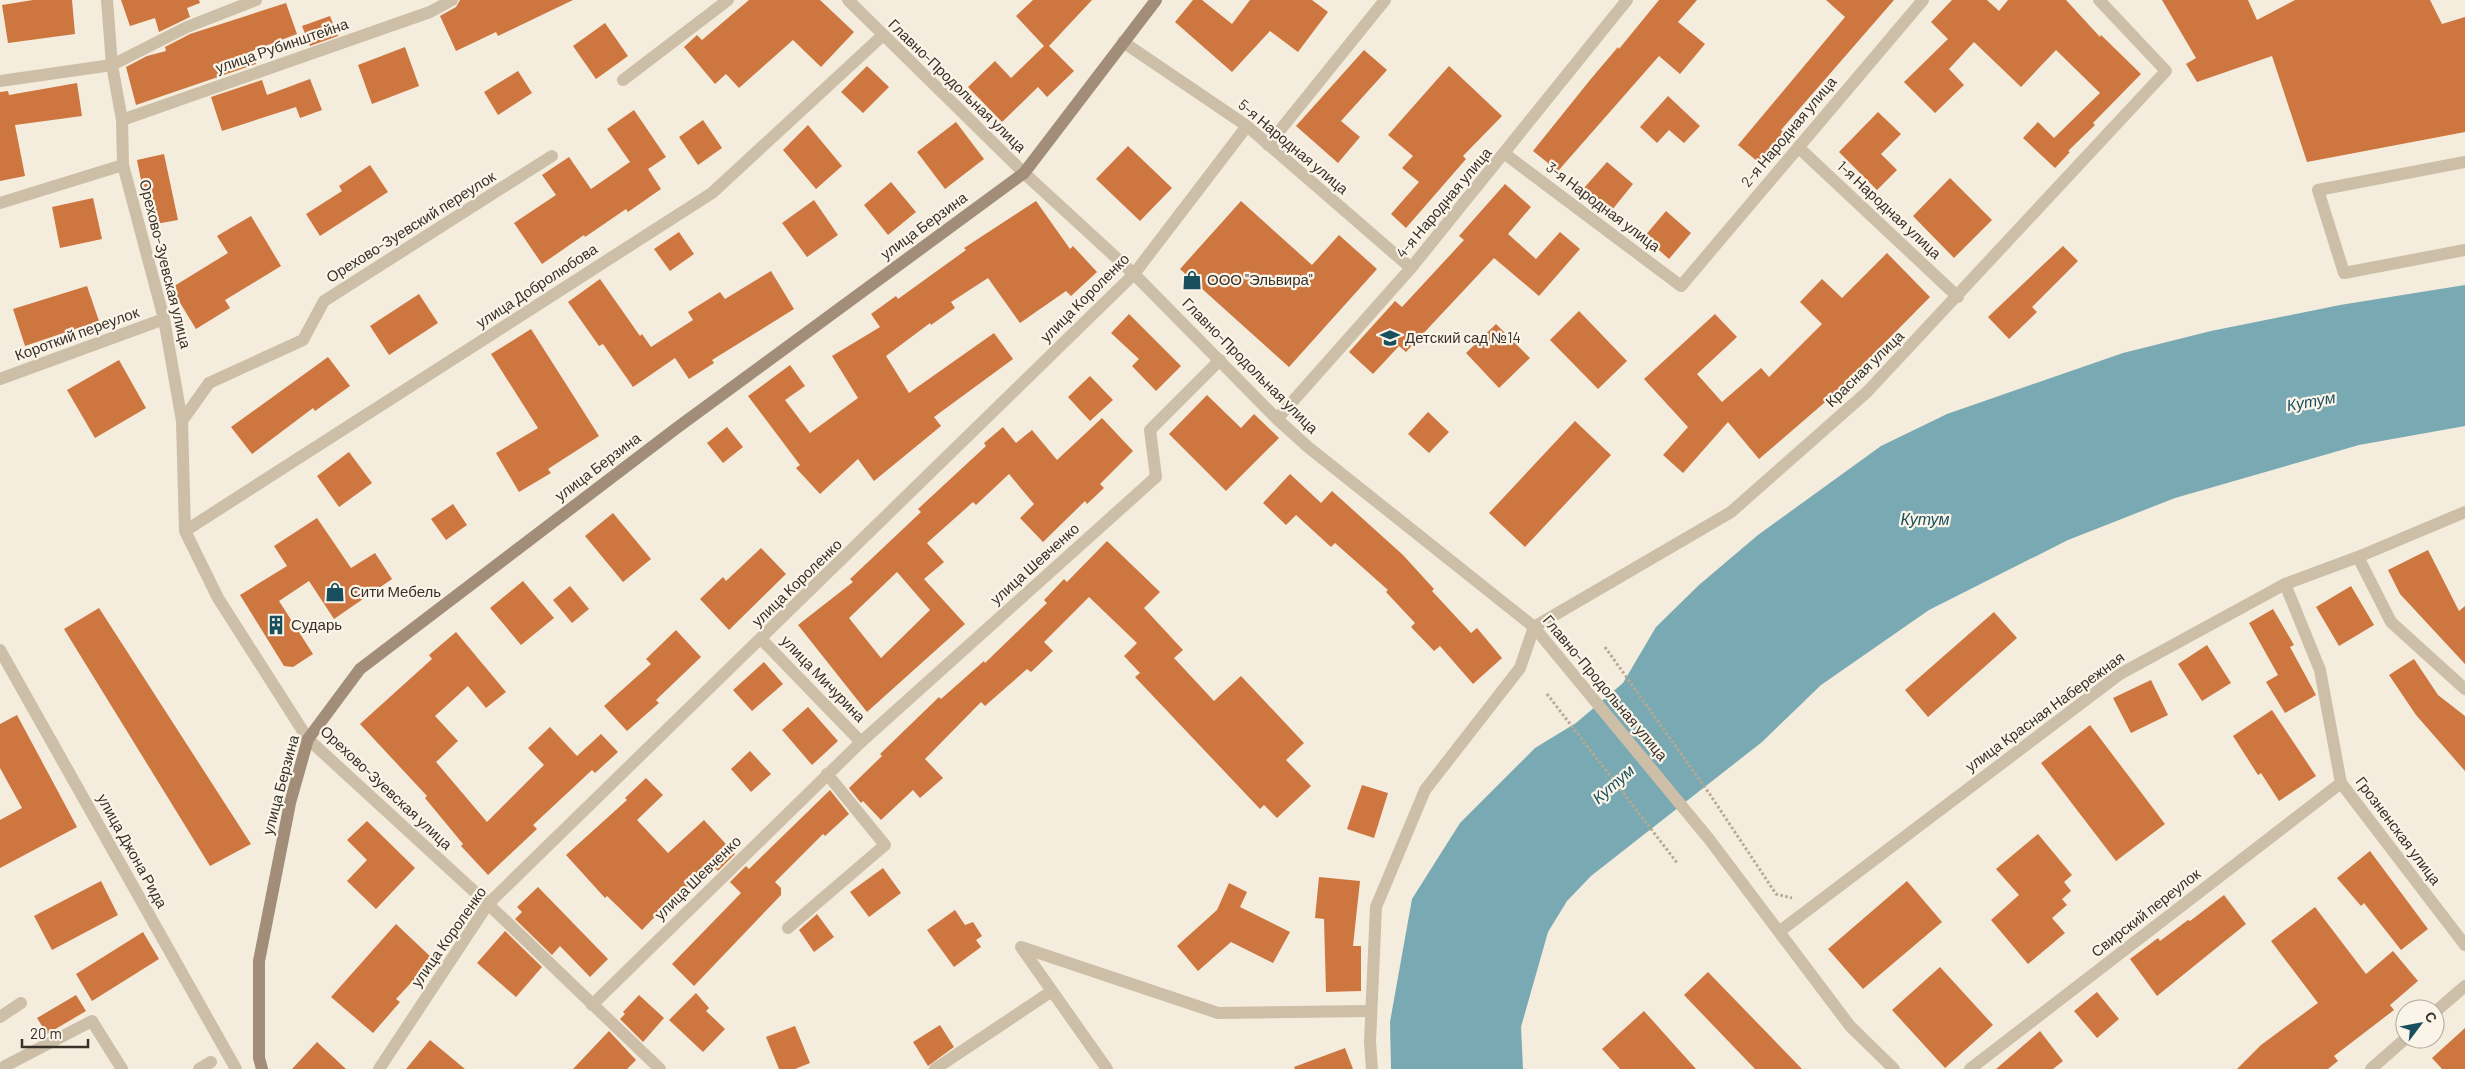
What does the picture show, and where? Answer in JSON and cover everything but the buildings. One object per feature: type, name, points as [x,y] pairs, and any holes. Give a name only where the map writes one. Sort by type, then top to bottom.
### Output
[{"type":"main road","name":"улица Берзина","points":[[262,1069],[259,1058],[259,961],[290,803],[308,739],[360,669],[678,427],[1024,173],[1122,42],[1156,0]]},
{"type":"street","name":"Орехово-Зуевская улица","points":[[107,0],[112,65],[122,120],[123,165],[164,319],[182,422],[186,531],[218,598],[308,739],[488,904],[660,1069]]},
{"type":"street","points":[[0,81],[112,65],[187,27],[256,0]]},
{"type":"street","name":"улица Рубинштейна","points":[[122,120],[430,12],[452,0]]},
{"type":"street","points":[[623,80],[728,0]]},
{"type":"street","name":"Главно-Продольная улица","points":[[848,0],[882,36],[1024,173],[1134,274],[1277,419],[1308,447],[1534,626],[1709,840],[1780,932]]},
{"type":"street","points":[[1268,145],[1385,0]]},
{"type":"street","name":"4-я Народная улица","points":[[1277,419],[1411,268],[1505,154],[1627,0]]},
{"type":"street","name":"2-я Народная улица","points":[[1681,286],[1923,0]]},
{"type":"street","name":"Красная улица","points":[[1534,626],[1731,512],[1867,392],[1958,297],[2166,72],[2099,0]]},
{"type":"street","name":"улица Добролюбова","points":[[186,531],[712,192],[882,36]]},
{"type":"street","name":"5-я Народная улица","points":[[1122,42],[1247,126],[1411,268]]},
{"type":"street","name":"улица Короленко","points":[[379,1069],[488,904],[762,640],[1134,274],[1247,126]]},
{"type":"street","name":"1-я Народная улица","points":[[1798,147],[1958,297]]},
{"type":"street","name":"3-я Народная улица","points":[[1505,154],[1681,286]]},
{"type":"street","name":"Орехово-Зуевский переулок","points":[[182,422],[209,383],[303,340],[324,301],[552,156]]},
{"type":"street","points":[[2465,162],[2318,190],[2344,273],[2465,250]]},
{"type":"street","points":[[0,203],[123,165]]},
{"type":"street","name":"Короткий переулок","points":[[0,379],[164,319]]},
{"type":"street","name":"улица Шевченко","points":[[592,1005],[861,742],[1156,477],[1150,430],[1220,360]]},
{"type":"street","name":"улица Красная Набережная","points":[[1780,932],[2120,674],[2285,584],[2358,557],[2465,512]]},
{"type":"street","points":[[2358,557],[2391,622],[2465,689]]},
{"type":"street","name":"Грозненская улица","points":[[2285,584],[2320,670],[2341,783],[2465,945]]},
{"type":"street","points":[[1372,1069],[1370,1042],[1376,907],[1425,790],[1520,668],[1534,626]]},
{"type":"street","name":"улица Мичурина","points":[[762,640],[861,742]]},
{"type":"street","name":"улица Джона Рида","points":[[0,650],[236,1069]]},
{"type":"street","points":[[788,928],[885,845],[827,774]]},
{"type":"street","name":"Свирский переулок","points":[[1970,1069],[2341,783]]},
{"type":"street","points":[[1780,932],[1850,1026],[1894,1069]]},
{"type":"street","points":[[1107,1069],[1021,947],[1218,1013],[1371,1011]]},
{"type":"street","points":[[2445,1003],[2465,986]]},
{"type":"street","points":[[935,1069],[1052,991]]},
{"type":"street","points":[[0,1016],[21,1003]]},
{"type":"street","points":[[4,1065],[92,1021],[122,1069]]},
{"type":"street","points":[[2370,1069],[2395,1048]]},
{"type":"street","points":[[200,1069],[211,1062]]},
{"type":"path","points":[[1605,647],[1709,794],[1776,894],[1792,898]]},
{"type":"path","points":[[1547,694],[1678,864]]},
{"type":"water","name":"Кутум","points":[[2465,285],[2465,426],[2359,445],[2175,498],[2068,540],[1929,610],[1821,685],[1762,742],[1591,876],[1567,901],[1548,932],[1521,1027],[1523,1069],[1391,1069],[1390,1022],[1412,899],[1460,823],[1535,748],[1576,723],[1623,683],[1656,627],[1699,585],[1758,535],[1881,446],[1947,414],[2123,353],[2211,331],[2340,305]]},
{"type":"place","name":"ООО \"Эльвира\"","points":[[1192,280]]},
{"type":"place","name":"Детский сад №14","points":[[1390,338]]},
{"type":"place","name":"Сити Мебель","points":[[335,592]]},
{"type":"place","name":"Сударь","points":[[276,625]]}]
